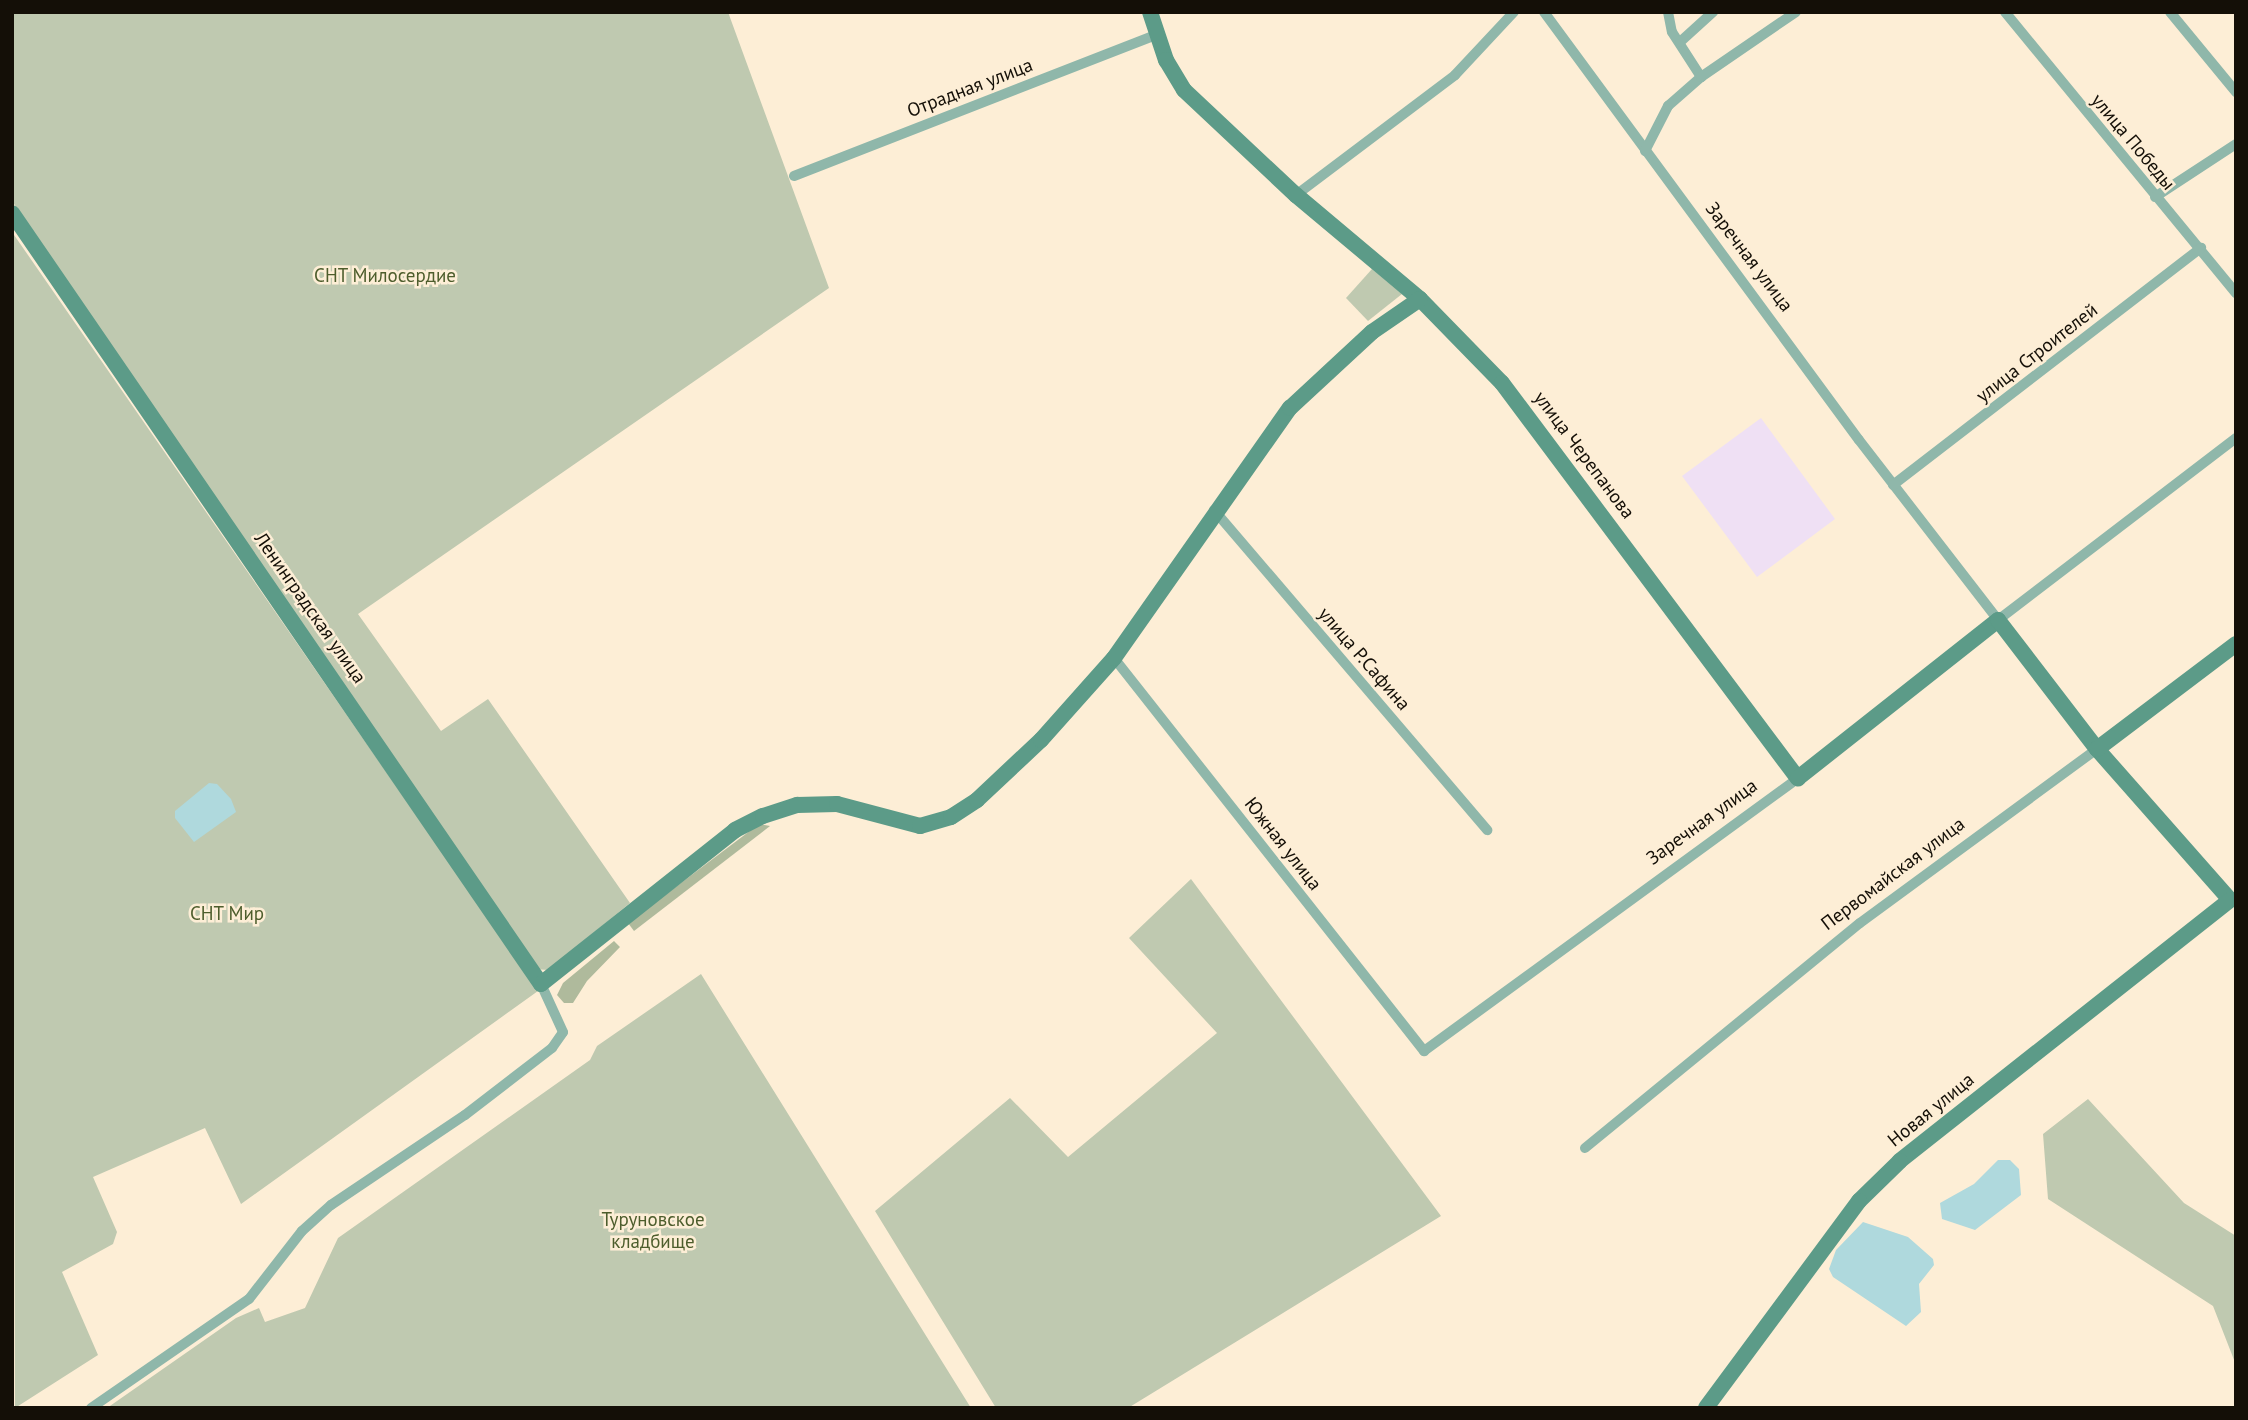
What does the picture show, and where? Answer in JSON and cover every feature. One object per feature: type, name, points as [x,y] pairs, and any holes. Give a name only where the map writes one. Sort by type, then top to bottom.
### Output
[{"type":"street","name":"улица Черепанова","points":[[1150,12],[1171,71],[1184,90],[1296,195],[1420,299],[1502,383],[1798,778]]},
{"type":"street","points":[[1296,195],[1455,75],[1514,12]]},
{"type":"street","name":"Заречная улица","points":[[1544,12],[1893,485],[2096,749],[2233,898]]},
{"type":"street","points":[[1668,12],[1680,42],[1701,77]]},
{"type":"street","points":[[1680,42],[1713,12]]},
{"type":"street","points":[[1645,151],[1668,106],[1701,77],[1796,12]]},
{"type":"street","name":"улица Победы","points":[[2005,12],[2236,292]]},
{"type":"street","points":[[2170,12],[2236,92]]},
{"type":"street","name":"Отрадная улица","points":[[794,176],[1158,34]]},
{"type":"street","points":[[2155,197],[2236,144]]},
{"type":"street","name":"Ленинградская улица","points":[[12,213],[541,984],[563,1032],[552,1048],[519,1075],[331,1205],[302,1231],[249,1299],[91,1408]]},
{"type":"street","name":"улица Строителей","points":[[1893,485],[2202,248]]},
{"type":"street","points":[[541,984],[735,830],[763,816],[814,803],[837,804],[910,825],[951,817],[977,800],[1041,740],[1114,658],[1214,510],[1277,424],[1315,382],[1372,332],[1420,299]]},
{"type":"street","name":"Заречная улица","points":[[1424,1051],[1798,778],[1998,620],[2236,438]]},
{"type":"street","name":"улица Р.Сафина","points":[[1214,510],[1487,830]]},
{"type":"street","name":"Первомайская улица","points":[[1584,1148],[1860,923],[2236,643]]},
{"type":"street","name":"Южная улица","points":[[1114,658],[1424,1051]]},
{"type":"street","name":"Новая улица","points":[[1706,1408],[1859,1201],[1900,1161],[2233,898]]},
{"type":"shaded area","points":[[1761,418],[1835,519],[1757,577],[1682,476]]},
{"type":"green space","name":"СНТ Милосердие","points":[[12,12],[728,12],[829,288],[358,614],[441,731],[488,699],[630,903],[548,970],[535,969],[12,201]]},
{"type":"green space","name":"СНТ Мир","points":[[12,232],[538,991],[241,1204],[205,1128],[93,1177],[117,1232],[113,1244],[62,1272],[98,1355],[15,1408]]},
{"type":"green space","points":[[1372,269],[1402,294],[1368,321],[1346,298]]},
{"type":"green space","points":[[759,824],[770,826],[634,931],[628,923]]},
{"type":"green space","points":[[1191,879],[1441,1216],[1128,1408],[996,1408],[875,1211],[1010,1098],[1068,1157],[1217,1033],[1129,938]]},
{"type":"green space","points":[[614,941],[620,947],[587,981],[573,1003],[564,1003],[557,995],[563,983]]},
{"type":"green space","name":"Туруновское кладбище","points":[[701,974],[971,1408],[107,1408],[236,1318],[259,1308],[265,1322],[305,1308],[338,1238],[590,1060],[597,1046]]},
{"type":"green space","points":[[2088,1099],[2184,1203],[2236,1236],[2236,1365],[2213,1306],[2048,1199],[2043,1134]]},
{"type":"water","points":[[209,783],[217,784],[231,799],[236,812],[194,842],[175,818],[175,811]]},
{"type":"water","points":[[1998,1160],[2010,1160],[2019,1169],[2021,1195],[1975,1230],[1942,1219],[1940,1203],[1974,1184]]},
{"type":"water","points":[[1863,1222],[1908,1237],[1933,1259],[1934,1265],[1919,1284],[1921,1312],[1906,1326],[1833,1277],[1829,1269],[1836,1250]]}]
